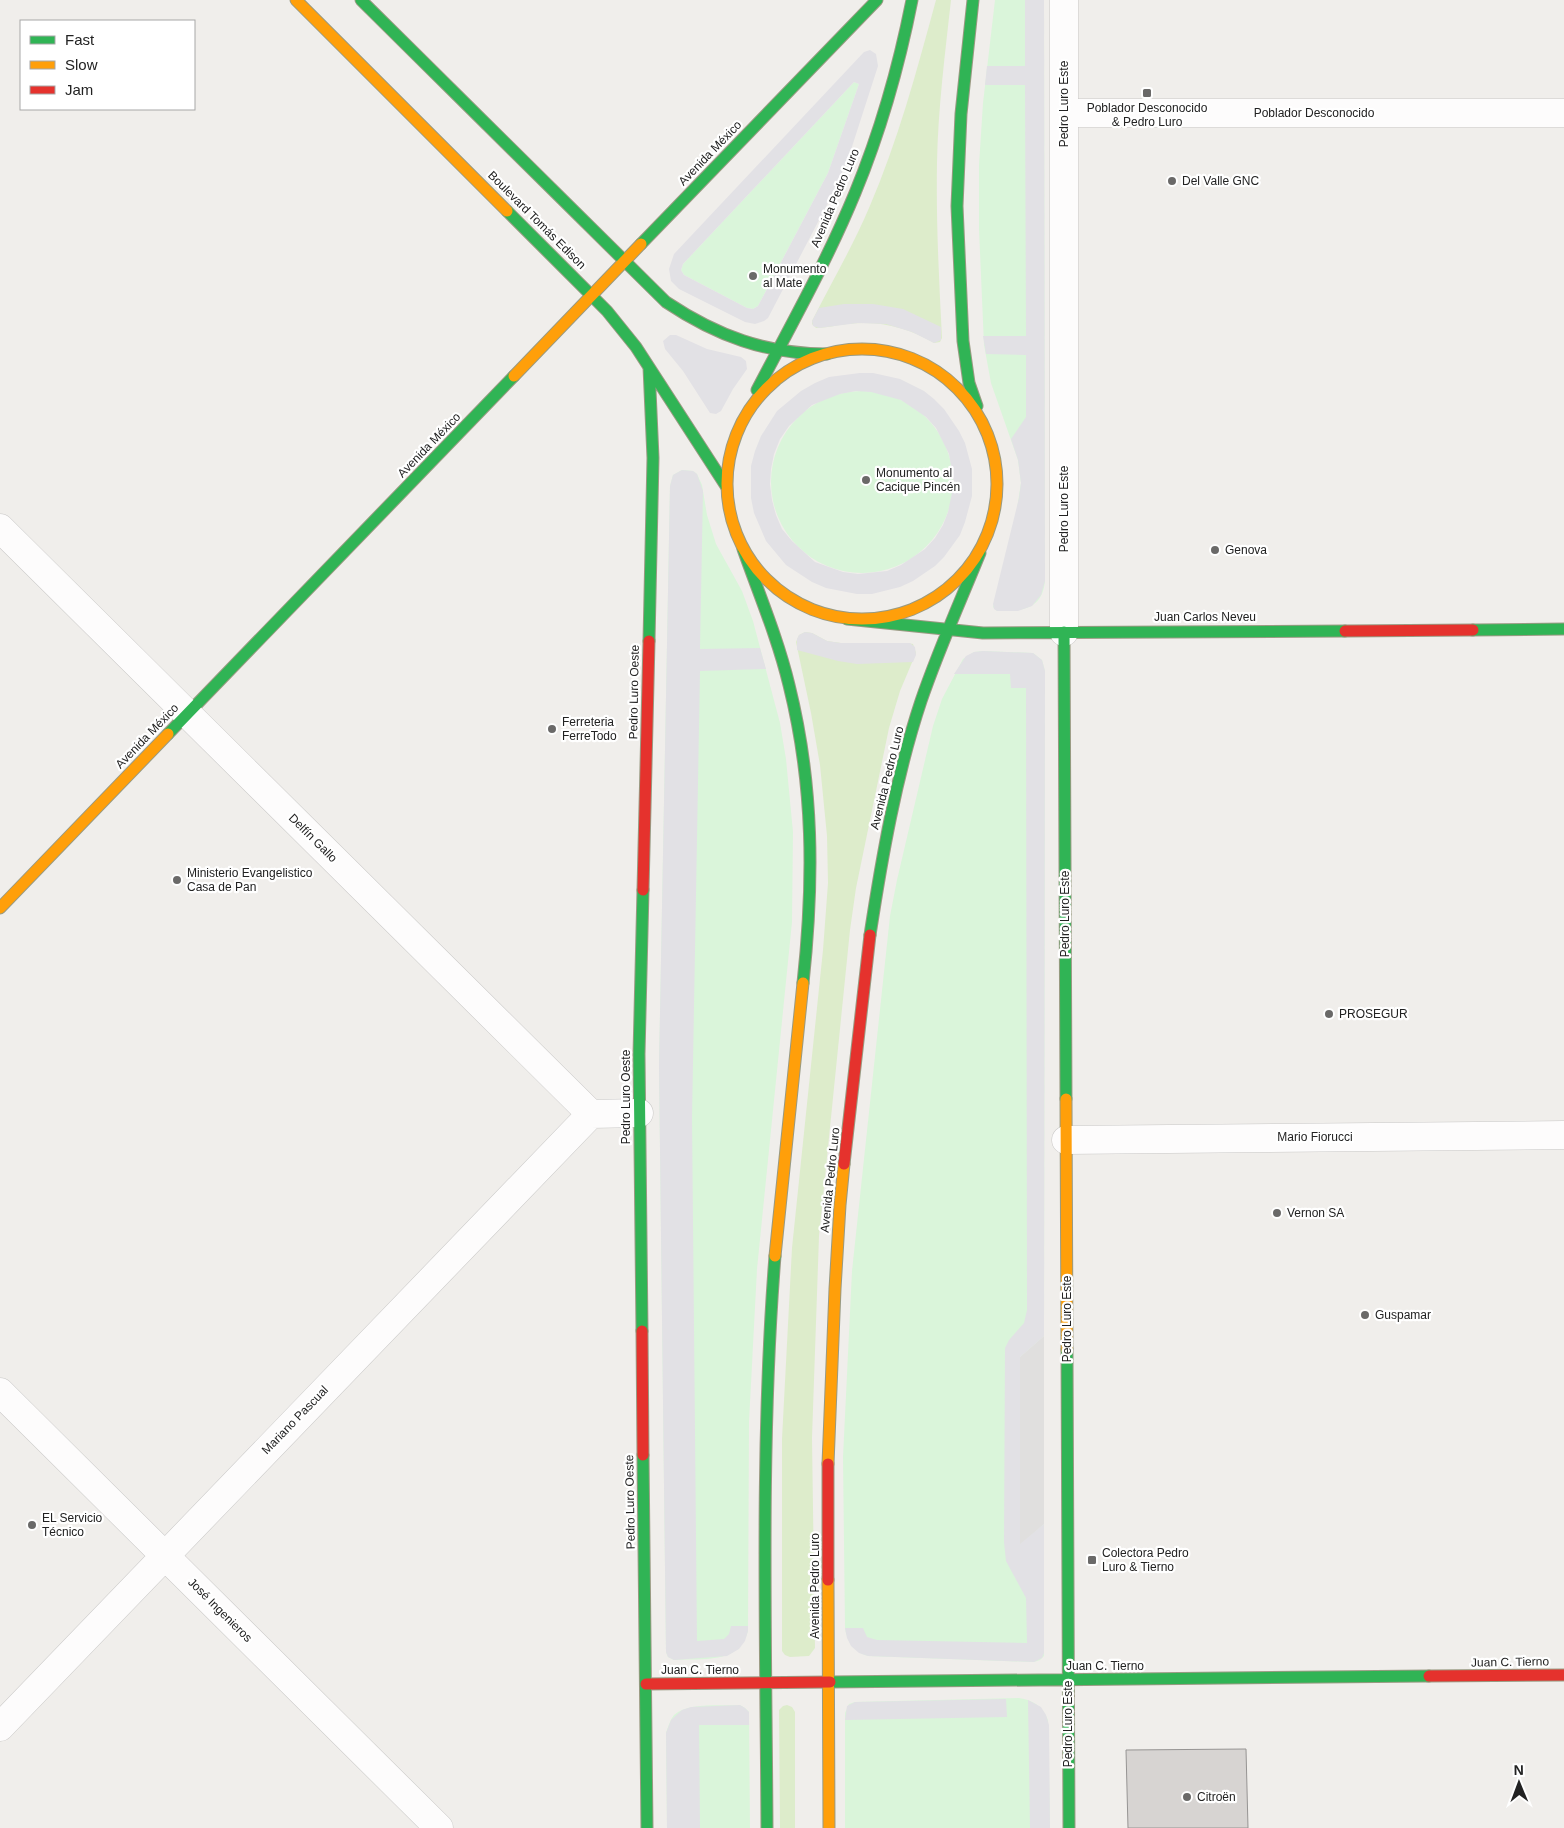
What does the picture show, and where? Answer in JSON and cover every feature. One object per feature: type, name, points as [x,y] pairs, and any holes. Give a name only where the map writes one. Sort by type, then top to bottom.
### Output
[{"type":"main road","name":"Boulevard Tomás Edison","points":[[296,0],[592,295],[622,328],[726,486]]},
{"type":"main road","points":[[360,0],[666,302],[687,316],[747,343],[778,351],[827,354]]},
{"type":"main road","name":"Avenida México","points":[[0,908],[877,0]]},
{"type":"main road","name":"Avenida Pedro Luro","points":[[741,423],[843,220],[866,163],[897,67],[912,0]]},
{"type":"main road","points":[[743,549],[755,567],[770,583],[786,597],[805,608],[826,615],[848,619],[870,619],[891,617],[932,601],[950,588],[966,572],[980,553],[990,533],[999,488],[997,465],[992,442],[969,383],[965,361],[957,229],[961,114],[973,0]]},
{"type":"main road","points":[[766,1828],[766,1466],[774,1264],[807,945],[811,878],[811,832],[802,749],[789,684],[780,652],[728,508],[726,486],[728,464],[733,443],[741,423],[767,388],[804,362],[827,354],[849,350],[872,349],[895,353],[917,360],[937,371],[955,385],[971,402],[983,421]]},
{"type":"main road","name":"Pedro Luro Oeste","points":[[647,1828],[639,1113],[653,458],[649,367]]},
{"type":"main road","name":"Avenida Pedro Luro","points":[[829,1828],[828,1459],[837,1243],[867,956],[883,853],[908,746],[921,701],[980,553]]},
{"type":"main road","name":"Juan Carlos Neveu","points":[[848,619],[949,631],[1564,629]]},
{"type":"main road","name":"Pedro Luro Este","points":[[1064,632],[1069,1828]]},
{"type":"main road","name":"Juan C. Tierno","points":[[646,1684],[1564,1675]]},
{"type":"street","name":"Pedro Luro Este","points":[[1064,0],[1064,632]]},
{"type":"street","name":"Poblador Desconocido","points":[[1064,114],[1564,113]]},
{"type":"street","name":"Delfín Gallo","points":[[0,528],[591,1114]]},
{"type":"street","points":[[591,1114],[639,1113]]},
{"type":"street","name":"Mariano Pascual","points":[[0,1727],[591,1114]]},
{"type":"street","name":"Mario Fiorucci","points":[[1066,1140],[1564,1136]]},
{"type":"street","name":"José Ingenieros","points":[[0,1392],[439,1828]]},
{"type":"green space","points":[[936,0],[951,0],[940,102],[937,163],[937,229],[942,338],[940,342],[934,343],[903,329],[870,323],[816,328],[812,321],[863,222],[889,157],[914,79]]},
{"type":"green space","points":[[995,0],[1044,0],[1045,581],[1043,591],[1035,604],[1022,609],[1006,611],[997,611],[993,607],[1016,515],[1021,483],[1018,460],[991,383],[984,345],[979,229],[979,165],[983,103]]},
{"type":"green space","points":[[854,82],[859,84],[828,173],[758,306],[753,309],[747,308],[684,275],[681,270],[683,264]]},
{"type":"green space","points":[[871,391],[880,392],[905,401],[927,417],[943,439],[952,464],[952,500],[943,525],[927,547],[905,563],[889,569],[871,573],[853,573],[844,572],[819,563],[804,553],[791,540],[781,525],[772,500],[771,473],[772,464],[781,439],[791,424],[804,411],[819,401],[844,392]]},
{"type":"green space","points":[[682,470],[693,471],[697,474],[702,485],[707,515],[716,544],[742,591],[753,621],[780,723],[786,759],[793,832],[792,922],[757,1269],[749,1422],[748,1631],[737,1650],[728,1655],[718,1658],[674,1660],[668,1657],[666,1652],[659,1066],[670,486],[673,475]]},
{"type":"green space","points":[[805,632],[812,633],[827,641],[841,643],[908,643],[913,644],[916,653],[900,691],[889,728],[856,888],[850,930],[819,1236],[812,1438],[815,1648],[809,1656],[790,1657],[782,1651],[782,1439],[792,1248],[823,950],[828,883],[827,836],[820,765],[796,642],[799,635]]},
{"type":"green space","points":[[974,652],[1033,653],[1042,660],[1045,671],[1044,1336],[1020,1357],[1020,1544],[1044,1524],[1044,1656],[1034,1662],[868,1656],[852,1646],[847,1638],[845,1628],[843,1457],[852,1271],[890,916],[933,726],[942,699],[963,659]]},
{"type":"green space","points":[[1019,1698],[1036,1704],[1048,1720],[1050,1828],[845,1828],[845,1713],[849,1704],[855,1702]]},
{"type":"green space","points":[[740,1705],[749,1712],[750,1828],[667,1828],[666,1733],[674,1715],[696,1706]]},
{"type":"green space","points":[[787,1705],[792,1707],[795,1712],[795,1828],[780,1828],[779,1710]]},
{"type":"shaded area","points":[[1025,0],[1044,0],[1045,581],[1041,595],[1032,606],[1018,611],[997,611],[994,609],[993,604],[1021,483],[1018,460],[1011,439],[1026,417],[1026,355],[986,354],[983,336],[1026,336],[1025,85],[985,85],[987,66],[1025,66]]},
{"type":"shaded area","points":[[870,50],[876,54],[878,66],[848,159],[830,199],[768,318],[755,324],[745,322],[679,289],[671,281],[669,269],[674,254],[864,52]],"holes":[[[854,82],[859,84],[828,173],[758,306],[753,309],[747,308],[684,275],[681,270],[683,264]]]},
{"type":"shaded area","points":[[844,304],[873,304],[903,309],[941,327],[941,340],[934,343],[912,332],[886,324],[858,323],[819,328],[813,326],[812,321],[819,308]]},
{"type":"shaded area","points":[[670,335],[676,335],[707,349],[741,357],[746,361],[747,369],[721,411],[716,414],[710,413],[683,371],[665,349],[663,341]]},
{"type":"shaded area","points":[[873,373],[900,379],[924,391],[934,399],[944,409],[965,443],[972,469],[972,496],[960,535],[935,566],[913,581],[900,587],[872,594],[857,594],[826,588],[812,582],[786,565],[766,541],[754,513],[751,498],[751,466],[761,436],[777,411],[801,391],[829,377]],"holes":[[[856,391],[871,392],[901,400],[926,417],[936,428],[949,454],[954,483],[948,512],[943,525],[925,549],[901,565],[887,571],[858,574],[843,572],[815,562],[782,529],[772,500],[771,469],[780,439],[789,426],[812,405],[840,394]]]},
{"type":"shaded area","points":[[682,470],[693,471],[697,474],[703,491],[700,649],[760,648],[766,669],[700,671],[692,1118],[697,1641],[724,1639],[729,1634],[731,1626],[748,1626],[748,1631],[745,1641],[739,1649],[727,1656],[674,1660],[668,1657],[666,1652],[659,1066],[670,486],[673,475]]},
{"type":"shaded area","points":[[805,632],[812,633],[827,641],[841,643],[910,643],[915,647],[916,655],[913,662],[857,664],[838,661],[797,650],[797,639],[799,635]]},
{"type":"shaded area","points":[[974,652],[1033,653],[1042,660],[1045,671],[1044,1336],[1020,1357],[1020,1544],[1044,1524],[1044,1653],[1042,1658],[1034,1662],[868,1656],[859,1653],[851,1646],[845,1628],[863,1628],[867,1637],[877,1640],[1027,1643],[1026,1598],[1006,1561],[1004,1542],[1005,1348],[1009,1340],[1024,1323],[1027,1310],[1026,688],[1011,688],[1010,674],[954,674],[966,656]]},
{"type":"shaded area","points":[[1044,1336],[1044,1524],[1020,1545],[1020,1357]]},
{"type":"shaded area","points":[[1006,1699],[1007,1717],[845,1720],[847,1706],[855,1702]]},
{"type":"shaded area","points":[[1028,1700],[1041,1707],[1049,1725],[1050,1828],[1030,1828]]},
{"type":"shaded area","points":[[740,1705],[749,1712],[749,1725],[699,1725],[700,1828],[667,1828],[666,1733],[671,1720],[682,1710],[691,1707]]},
{"type":"building","name":"Citroën","points":[[1246,1749],[1248,1828],[1128,1828],[1126,1750]]},
{"type":"traffic: fast","points":[[361,0],[666,302],[704,324],[743,341],[783,351],[827,354]]},
{"type":"traffic: fast","points":[[641,244],[877,0]]},
{"type":"traffic: fast","points":[[757,390],[821,268],[855,193],[873,146],[888,98],[912,0]]},
{"type":"traffic: fast","points":[[973,0],[961,114],[957,206],[963,341],[969,383],[977,406]]},
{"type":"traffic: fast","points":[[507,211],[607,311],[636,347],[726,486]]},
{"type":"traffic: fast","points":[[649,367],[653,458],[649,641]]},
{"type":"traffic: fast","points":[[168,734],[514,376]]},
{"type":"traffic: fast","points":[[743,549],[785,668],[803,759],[810,833],[809,907],[803,983]]},
{"type":"traffic: fast","points":[[870,935],[897,787],[912,729],[949,627],[980,553]]},
{"type":"traffic: fast","points":[[847,619],[983,633],[1345,631]]},
{"type":"traffic: fast","points":[[1473,630],[1564,629]]},
{"type":"traffic: fast","points":[[1064,632],[1066,1099]]},
{"type":"traffic: fast","points":[[642,1331],[639,1054],[643,890]]},
{"type":"traffic: fast","points":[[767,1828],[766,1470],[770,1327],[775,1256]]},
{"type":"traffic: fast","points":[[1067,1350],[1069,1828]]},
{"type":"traffic: fast","points":[[643,1455],[647,1828]]},
{"type":"traffic: fast","points":[[830,1682],[1429,1676]]},
{"type":"traffic: slow","points":[[296,0],[507,211]]},
{"type":"traffic: slow","points":[[514,376],[641,244]]},
{"type":"traffic: slow","points":[[849,349],[875,349],[901,354],[914,359],[937,371],[958,388],[975,409],[987,432],[995,458],[997,484],[995,510],[987,536],[975,559],[958,580],[937,597],[901,614],[875,619],[849,619],[823,614],[798,603],[776,589],[757,570],[743,548],[732,523],[727,497],[727,471],[732,445],[743,420],[757,398],[776,379],[798,365],[823,354],[849,349]]},
{"type":"traffic: slow","points":[[0,908],[168,734]]},
{"type":"traffic: slow","points":[[775,1256],[803,983]]},
{"type":"traffic: slow","points":[[1066,1099],[1067,1350]]},
{"type":"traffic: slow","points":[[828,1464],[835,1289],[844,1164]]},
{"type":"traffic: slow","points":[[828,1580],[829,1828]]},
{"type":"traffic: jam","points":[[1345,631],[1473,630]]},
{"type":"traffic: jam","points":[[643,890],[649,641]]},
{"type":"traffic: jam","points":[[844,1164],[870,935]]},
{"type":"traffic: jam","points":[[642,1331],[643,1455]]},
{"type":"traffic: jam","points":[[828,1464],[828,1580]]},
{"type":"traffic: jam","points":[[1429,1676],[1564,1675]]},
{"type":"traffic: jam","points":[[646,1684],[830,1682]]},
{"type":"place","name":"Poblador Desconocido & Pedro Luro","points":[[1147,93]]},
{"type":"place","name":"Del Valle GNC","points":[[1172,181]]},
{"type":"place","name":"Monumento al Mate","points":[[753,276]]},
{"type":"place","name":"Monumento al Cacique Pincén","points":[[866,480]]},
{"type":"place","name":"Genova","points":[[1215,550]]},
{"type":"place","name":"Ferreteria FerreTodo","points":[[552,729]]},
{"type":"place","name":"Ministerio Evangelistico Casa de Pan","points":[[177,880]]},
{"type":"place","name":"PROSEGUR","points":[[1329,1014]]},
{"type":"place","name":"Vernon SA","points":[[1277,1213]]},
{"type":"place","name":"Guspamar","points":[[1365,1315]]},
{"type":"place","name":"EL Servicio Técnico","points":[[32,1525]]},
{"type":"place","name":"Colectora Pedro Luro & Tierno","points":[[1092,1560]]},
{"type":"place","name":"Citroën","points":[[1187,1797]]}]
